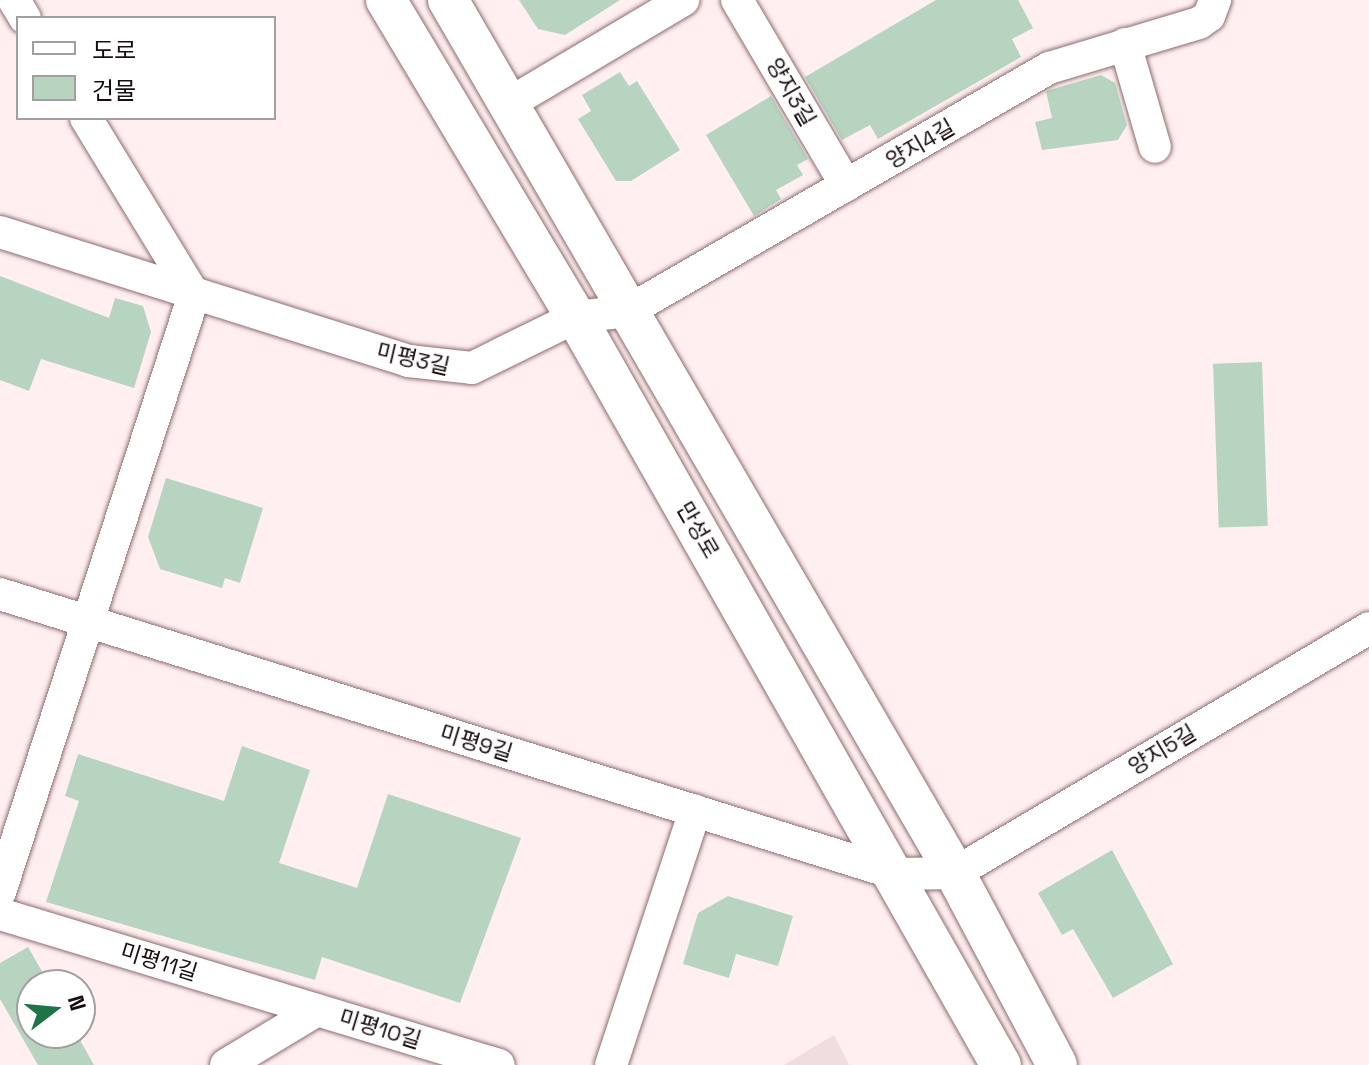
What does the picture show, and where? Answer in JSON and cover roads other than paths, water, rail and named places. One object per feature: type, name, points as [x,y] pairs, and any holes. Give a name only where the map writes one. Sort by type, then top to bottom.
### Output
[{"type":"street","name":"만성로","points":[[386,0],[576,317],[897,874],[1001,1065]]},
{"type":"street","points":[[448,0],[955,873],[1057,1065]]},
{"type":"street","points":[[508,104],[683,0]]},
{"type":"street","name":"양지3길","points":[[737,0],[846,185]]},
{"type":"street","name":"양지4길","points":[[628,311],[1049,68],[1205,20],[1215,0]]},
{"type":"street","points":[[1125,44],[1155,147]]},
{"type":"street","points":[[0,892],[194,295],[87,120]]},
{"type":"street","name":"미평3길","points":[[0,232],[408,361],[460,369],[576,317],[628,311]]},
{"type":"street","name":"미평9길","points":[[0,594],[897,874],[955,873]]},
{"type":"street","name":"양지5길","points":[[955,873],[1369,628]]},
{"type":"street","points":[[611,1065],[695,811]]},
{"type":"street","name":"미평11길","points":[[0,914],[317,1010]]},
{"type":"street","name":"미평10길","points":[[226,1065],[317,1010],[499,1065]]}]
